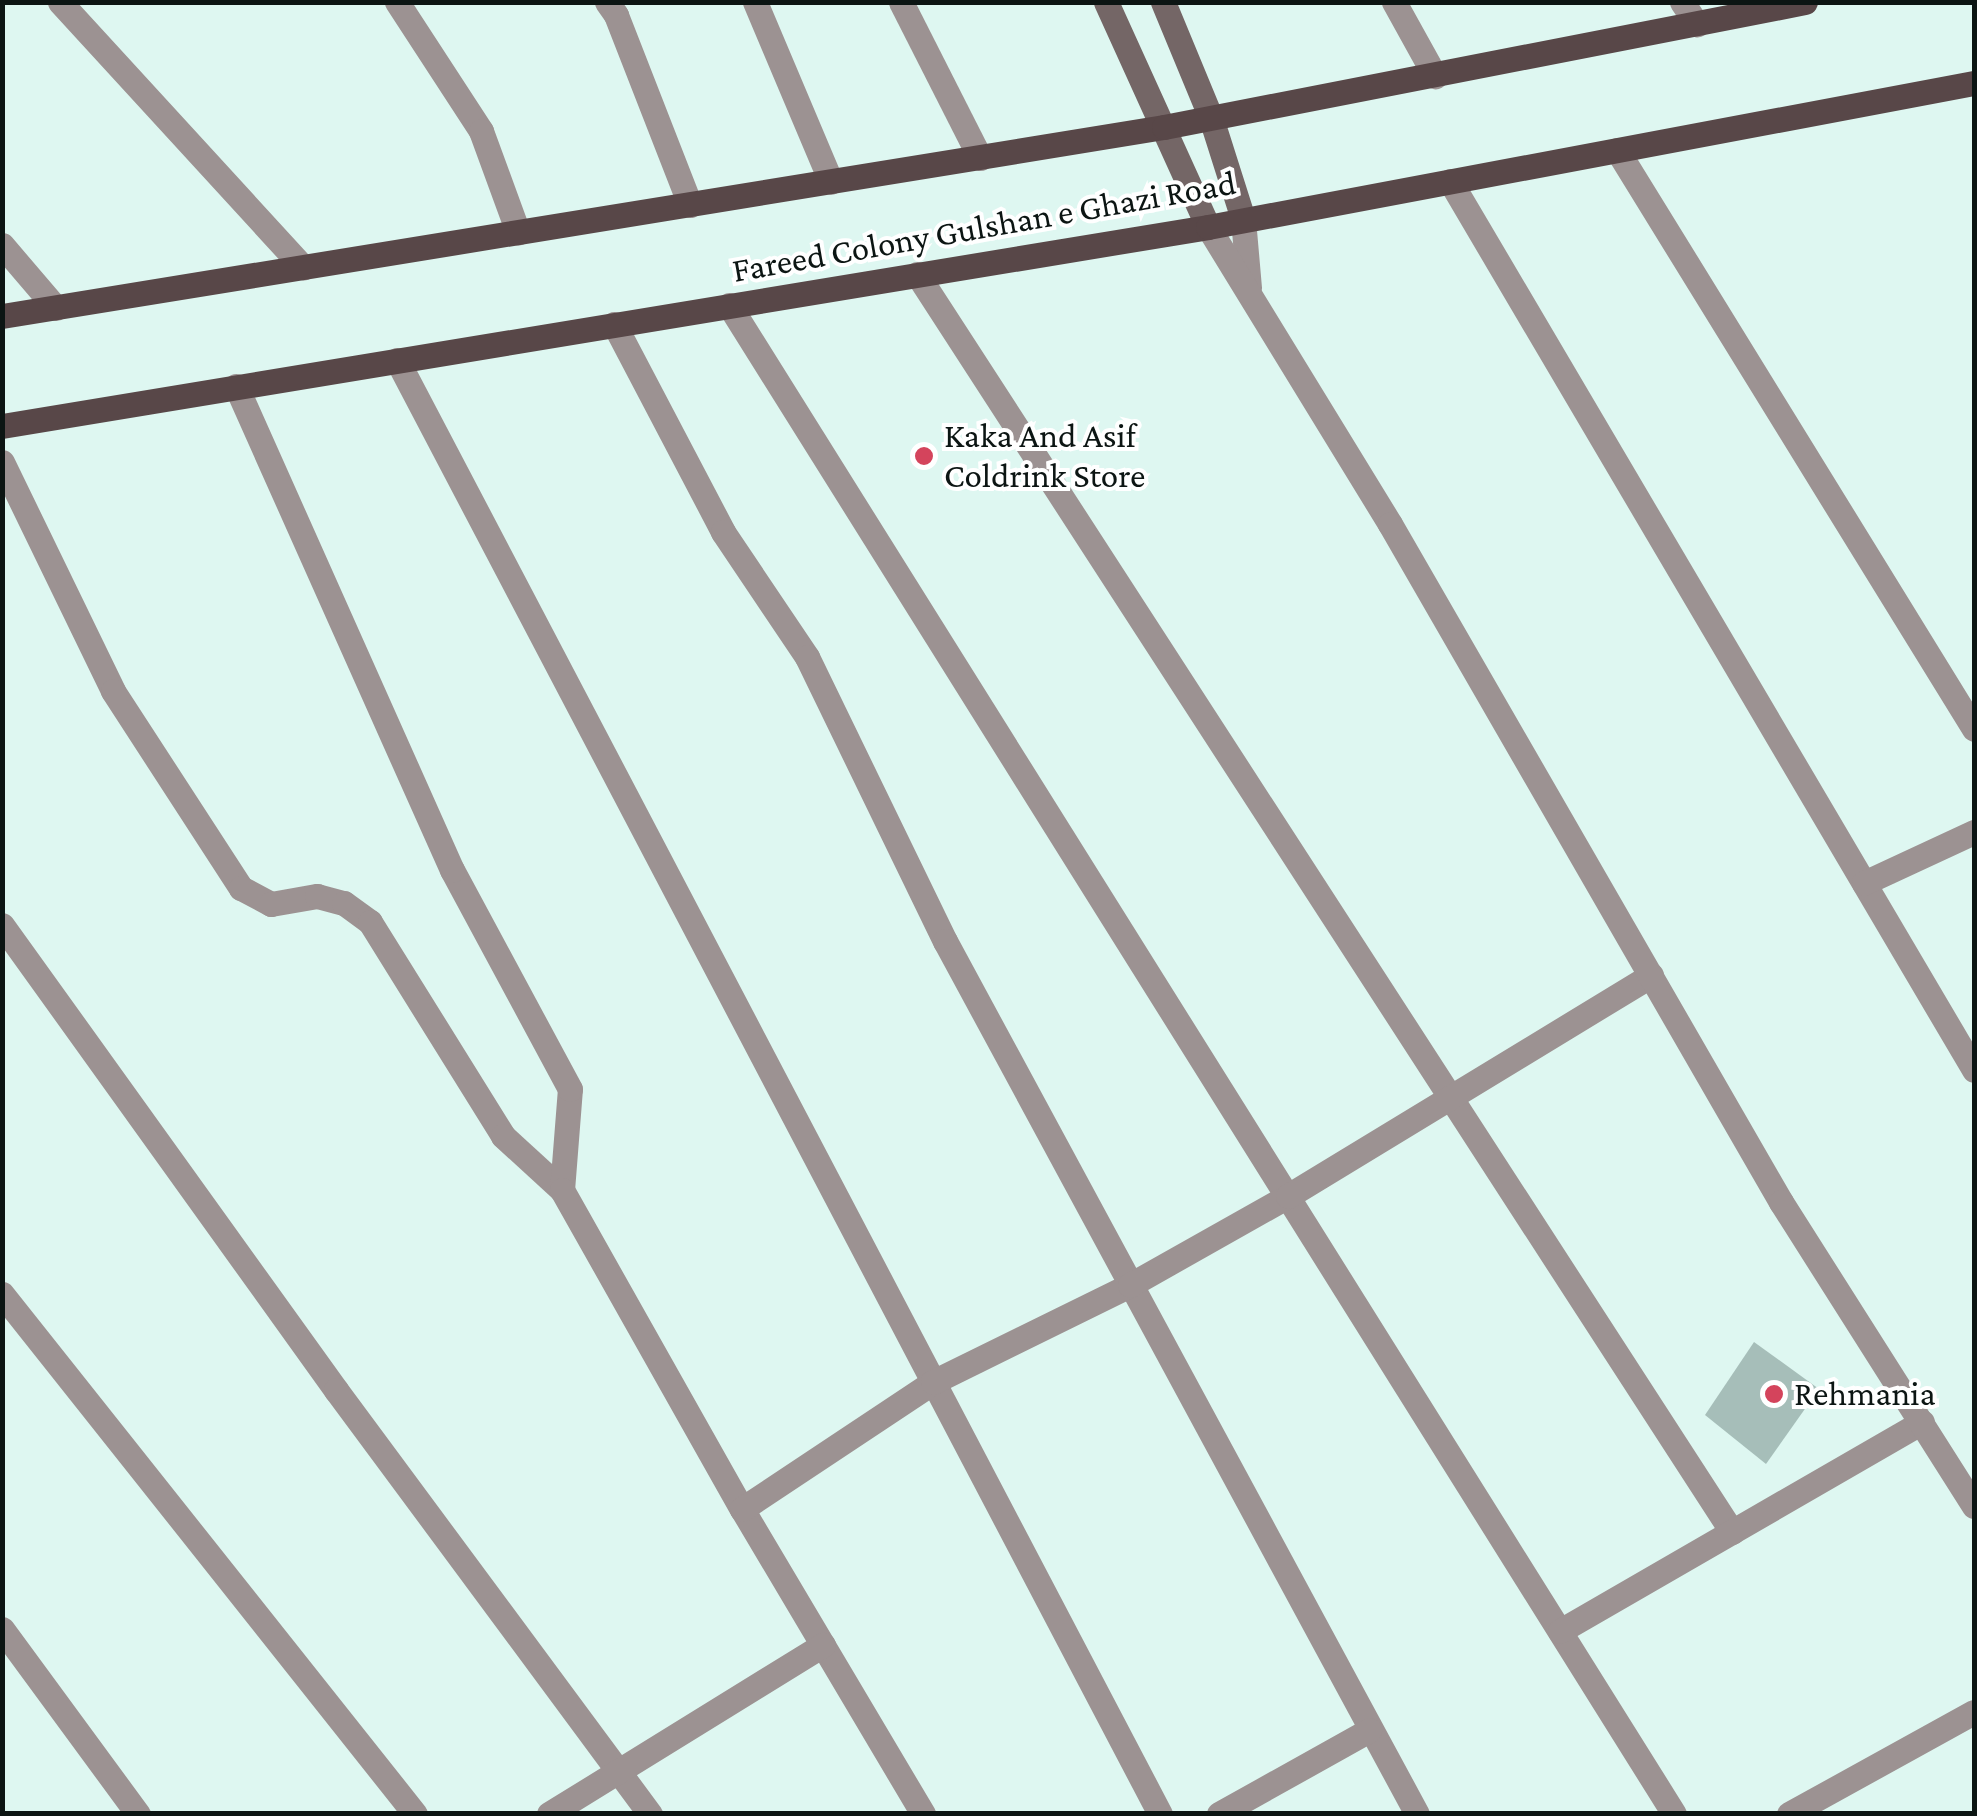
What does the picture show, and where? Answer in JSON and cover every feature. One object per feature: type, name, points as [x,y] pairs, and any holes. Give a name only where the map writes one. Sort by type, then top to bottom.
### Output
[{"type":"main road","points":[[1106,2],[1208,227]]},
{"type":"main road","points":[[1163,2],[1210,118],[1242,219]]},
{"type":"main road","name":"Fareed Colony Gulshan e Ghazi Road","points":[[2,316],[1210,118],[1435,76],[1690,13],[1806,2]]},
{"type":"main road","name":"Fareed Colony Gulshan e Ghazi Road","points":[[2,426],[1208,227],[1974,84]]},
{"type":"street","points":[[60,2],[303,268]]},
{"type":"street","points":[[398,2],[481,131],[518,232]]},
{"type":"street","points":[[607,2],[616,15],[690,205]]},
{"type":"street","points":[[755,2],[831,182]]},
{"type":"street","points":[[901,2],[980,158]]},
{"type":"street","points":[[1394,2],[1435,76]]},
{"type":"street","points":[[1617,150],[1974,729]]},
{"type":"street","points":[[1450,181],[1974,1070]]},
{"type":"street","points":[[1242,219],[1250,294]]},
{"type":"street","points":[[1208,227],[1390,524],[1782,1202],[1974,1506]]},
{"type":"street","points":[[2,245],[56,308]]},
{"type":"street","points":[[917,274],[1454,1096],[1732,1532]]},
{"type":"street","points":[[729,305],[1674,1814]]},
{"type":"street","points":[[614,324],[723,532],[806,657],[945,942],[1417,1814]]},
{"type":"street","points":[[398,360],[1160,1814]]},
{"type":"street","points":[[236,386],[452,870],[570,1088],[562,1190]]},
{"type":"street","points":[[2,462],[113,692],[241,888],[271,904],[316,896],[344,903],[370,922],[503,1136],[562,1190],[742,1509],[922,1814]]},
{"type":"street","points":[[1864,883],[1974,832]]},
{"type":"street","points":[[2,926],[650,1814]]},
{"type":"street","points":[[742,1509],[934,1382],[1130,1285],[1288,1196],[1650,975]]},
{"type":"street","points":[[2,1294],[415,1814]]},
{"type":"street","points":[[1560,1632],[1922,1422]]},
{"type":"street","points":[[2,1628],[138,1814]]},
{"type":"street","points":[[549,1814],[822,1645]]},
{"type":"street","points":[[1789,1814],[1974,1712]]},
{"type":"street","points":[[1219,1814],[1369,1730]]},
{"type":"building","points":[[1754,1342],[1819,1389],[1766,1464],[1705,1415]]},
{"type":"place","name":"Kaka And Asif Coldrink Store","points":[[924,456]]},
{"type":"place","name":"Rehmania","points":[[1774,1394]]}]
